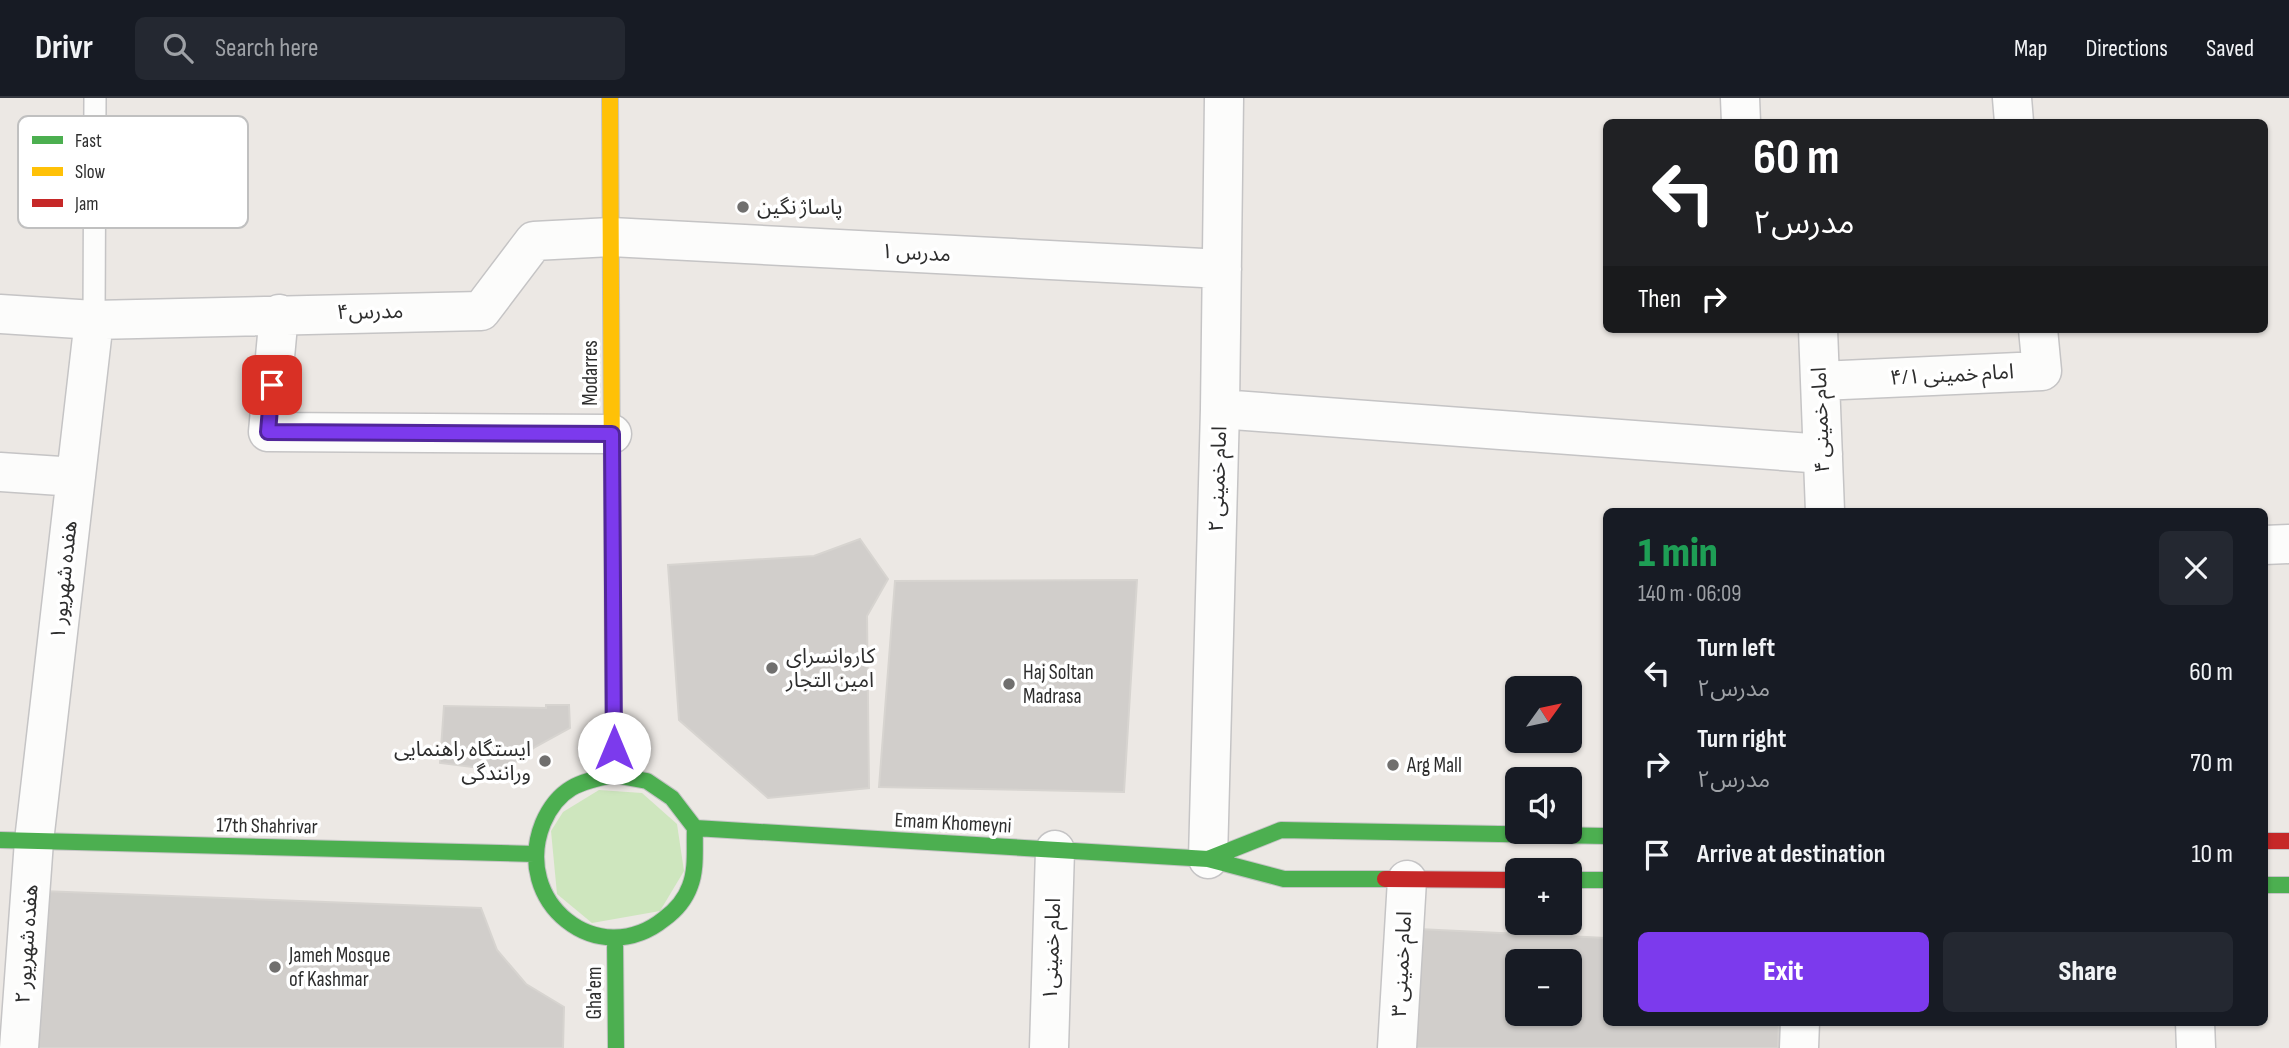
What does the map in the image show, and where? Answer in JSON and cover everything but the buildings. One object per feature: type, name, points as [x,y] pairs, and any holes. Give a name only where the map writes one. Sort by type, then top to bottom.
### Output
[{"type":"main road","name":"Modarres","points":[[610,98],[614,775]]},
{"type":"main road","points":[[614,775],[647,781],[672,798],[695,828],[691,887],[673,914],[646,932],[615,937],[583,931],[557,914],[540,887],[534,854],[540,824],[557,799],[583,781],[614,775]]},
{"type":"main road","name":"Emam Khomeyni","points":[[695,828],[1208,859],[1284,878],[1505,880]]},
{"type":"main road","name":"Emam Khomeyni","points":[[1208,859],[1282,830],[1603,836]]},
{"type":"main road","name":"17th Shahrivar","points":[[17,840],[534,854]]},
{"type":"main road","points":[[2268,841],[2289,841]]},
{"type":"main road","points":[[1582,880],[1603,880]]},
{"type":"main road","points":[[2268,885],[2289,885]]},
{"type":"main road","name":"Gha'em","points":[[615,937],[616,1048]]},
{"type":"street","name":"امام خمینی ۲","points":[[1208,859],[1220,409],[1224,98]]},
{"type":"street","points":[[1740,98],[1741,119]]},
{"type":"street","points":[[2012,98],[2014,119]]},
{"type":"street","name":"مدرس۴","points":[[0,314],[94,320],[481,311],[534,241],[611,237]]},
{"type":"street","name":"مدرس ۱","points":[[611,237],[1222,269]]},
{"type":"street","points":[[279,314],[268,432],[612,434]]},
{"type":"street","name":"هفده شهریور ۱","points":[[17,840],[76,477],[94,320]]},
{"type":"street","name":"امام خمینی ۴","points":[[1818,333],[1825,508]]},
{"type":"street","name":"امام خمینی ۴/۱","points":[[1820,381],[2042,371],[2038,333]]},
{"type":"street","points":[[1220,409],[1823,454]]},
{"type":"street","points":[[0,472],[76,477]]},
{"type":"street","points":[[2268,545],[2289,544]]},
{"type":"street","name":"هفده شهریور ۲","points":[[17,840],[19,1048]]},
{"type":"street","name":"امام خمینی۱","points":[[1049,1048],[1055,850]]},
{"type":"street","name":"امام خمینی ۳","points":[[1397,1048],[1407,880]]},
{"type":"street","points":[[1799,1048],[1800,1026]]},
{"type":"street","points":[[2195,1026],[2196,1048]]},
{"type":"lane","points":[[95,98],[95,116]]},
{"type":"lane","points":[[94,228],[94,320]]},
{"type":"green space","points":[[599,790],[642,793],[677,824],[684,871],[660,911],[592,923],[557,894],[551,831],[563,812]]},
{"type":"traffic: fast","points":[[613,676],[614,775]]},
{"type":"traffic: fast","points":[[614,775],[647,781],[672,798],[695,828],[695,857],[690,886],[676,909],[639,933],[613,937],[588,933],[567,920],[550,902],[539,879],[536,852],[543,823],[563,794],[591,780],[614,775]]},
{"type":"traffic: fast","points":[[695,828],[1208,859],[1284,879],[1385,879]]},
{"type":"traffic: fast","points":[[1208,859],[1281,830],[1603,836]]},
{"type":"traffic: fast","points":[[0,840],[534,854]]},
{"type":"traffic: fast","points":[[1582,880],[1603,880]]},
{"type":"traffic: fast","points":[[2268,885],[2289,885]]},
{"type":"traffic: fast","points":[[615,938],[616,1048]]},
{"type":"traffic: slow","points":[[610,98],[613,676]]},
{"type":"traffic: jam","points":[[2268,841],[2289,841]]},
{"type":"traffic: jam","points":[[1385,879],[1505,880]]},
{"type":"place","name":"پاساژ نگین","points":[[743,207]]},
{"type":"place","name":"کاروانسرای امین التجار","points":[[772,668]]},
{"type":"place","name":"Haj Soltan Madrasa","points":[[1009,684]]},
{"type":"place","name":"ایستگاه راهنمایی ورانندگی","points":[[545,761]]},
{"type":"place","name":"Arg Mall","points":[[1393,765]]},
{"type":"place","name":"Jameh Mosque of Kashmar","points":[[275,967]]},
{"type":"route","points":[[272,385],[268,432],[612,434],[614,748]]}]
